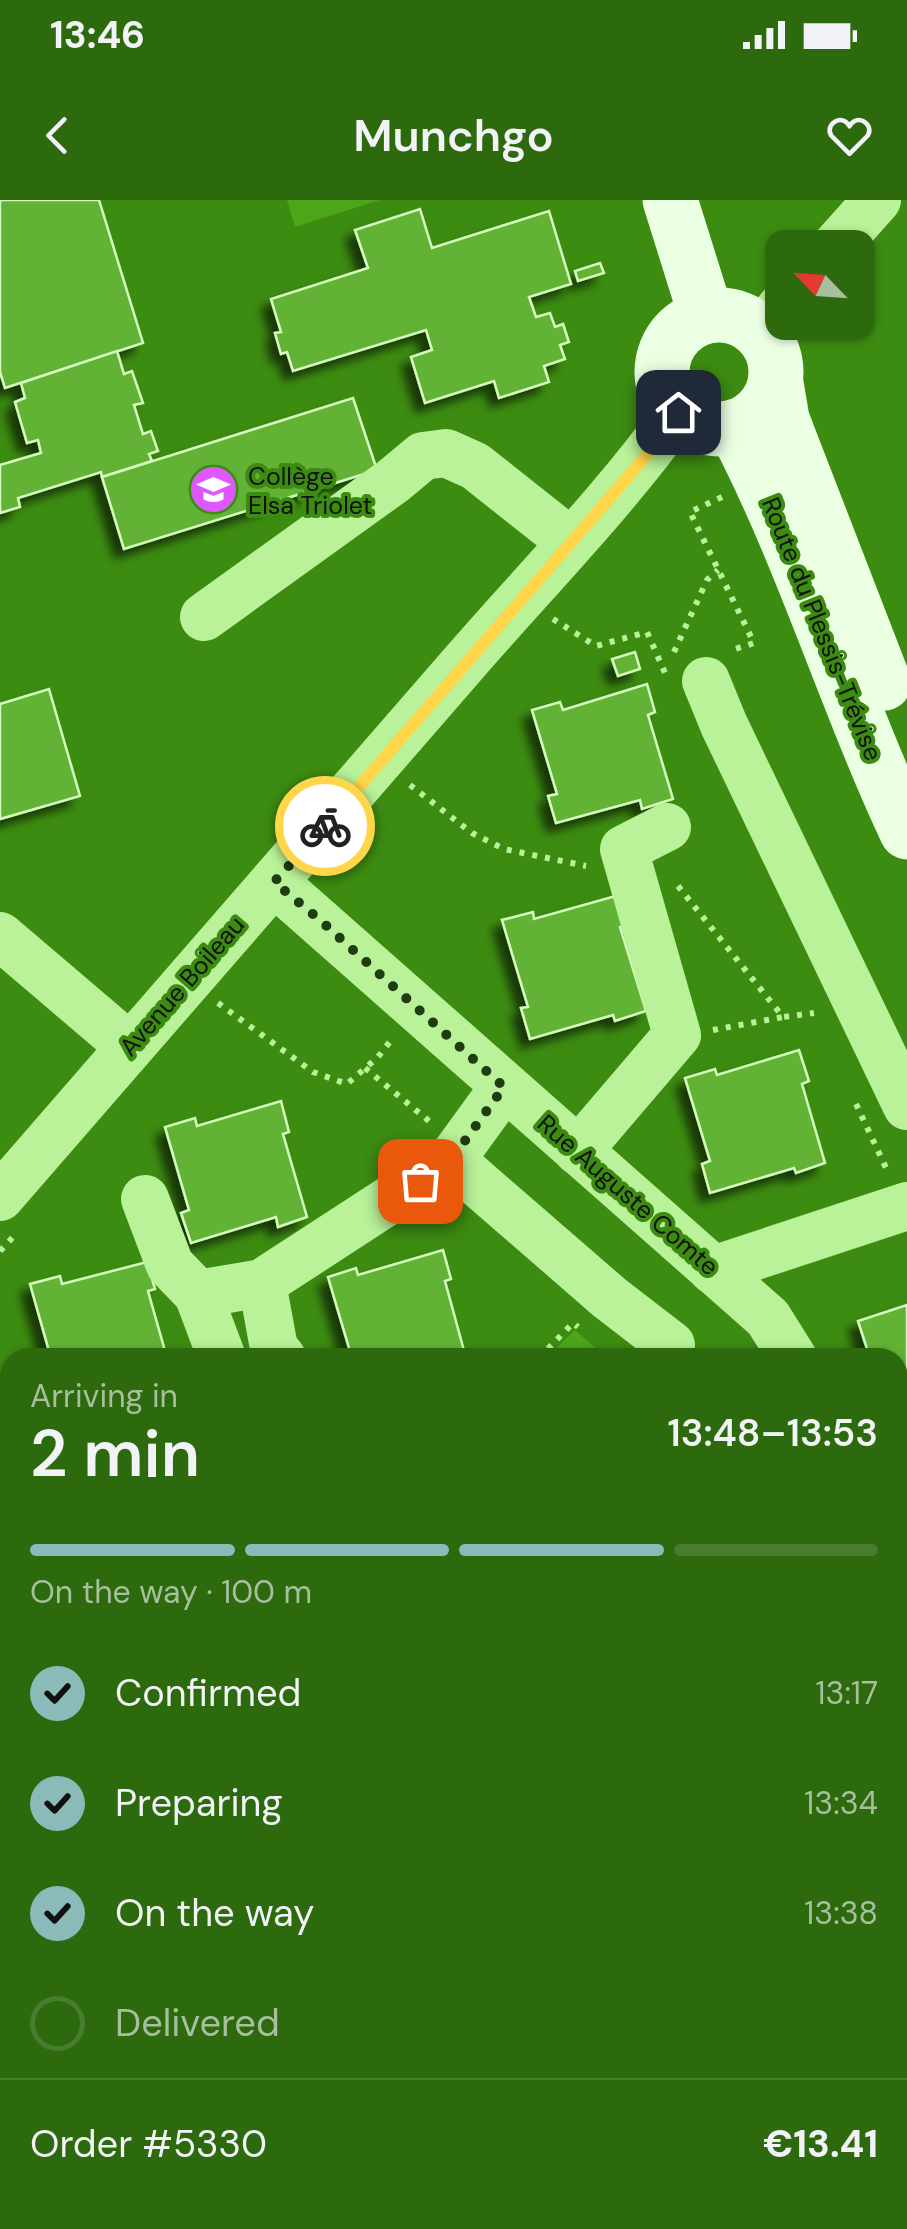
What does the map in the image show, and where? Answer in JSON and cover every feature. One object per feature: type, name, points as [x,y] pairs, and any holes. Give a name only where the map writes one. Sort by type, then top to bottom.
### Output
[{"type":"main road","points":[[677,205],[706,316]]},
{"type":"main road","points":[[765,320],[749,323],[735,316],[706,316],[676,333],[662,364],[667,398],[691,423],[712,430],[734,428],[749,421],[761,411],[776,383],[769,340]]},
{"type":"main road","name":"Route du Plessis-Trévise","points":[[776,383],[788,435],[907,741]]},
{"type":"main road","name":"Route du Plessis-Trévise","points":[[734,428],[762,479],[907,832]]},
{"type":"street","points":[[850,230],[877,200]]},
{"type":"street","name":"Avenue Boileau","points":[[0,1197],[646,456],[678,412]]},
{"type":"street","points":[[204,616],[423,456],[446,453],[475,466],[571,542]]},
{"type":"street","points":[[689,672],[724,725],[907,1106]]},
{"type":"street","points":[[578,1152],[677,1035],[624,849],[667,826]]},
{"type":"street","name":"Rue Auguste Comte","points":[[274,882],[768,1318],[787,1348]]},
{"type":"street","points":[[0,936],[130,1046]]},
{"type":"street","points":[[198,1294],[262,1283],[451,1160],[504,1087]]},
{"type":"street","points":[[451,1160],[610,1298],[671,1345]]},
{"type":"street","points":[[145,1199],[170,1264],[198,1294],[219,1348]]},
{"type":"street","points":[[714,1270],[907,1206]]},
{"type":"street","points":[[262,1283],[277,1348]]},
{"type":"path","points":[[689,672],[754,643],[690,512]]},
{"type":"path","points":[[689,672],[706,580],[718,570]]},
{"type":"path","points":[[552,619],[596,646],[646,632],[689,672]]},
{"type":"path","points":[[217,1002],[313,1072],[347,1084],[378,1057],[418,1009]]},
{"type":"path","points":[[749,1024],[783,1017]]},
{"type":"path","points":[[365,1068],[437,1128],[451,1160]]},
{"type":"path","points":[[549,1348],[573,1323],[586,1334]]},
{"type":"green space","points":[[287,200],[380,200],[295,227]]},
{"type":"green space","points":[[575,1330],[596,1348],[556,1348]]},
{"type":"building","points":[[0,200],[99,200],[143,343],[5,388],[0,372]]},
{"type":"building","points":[[420,209],[432,248],[549,211],[571,284],[529,297],[536,317],[550,313],[555,327],[563,324],[569,342],[560,345],[565,359],[544,366],[549,382],[499,398],[494,381],[425,403],[411,357],[432,350],[426,330],[293,371],[287,352],[281,354],[275,333],[281,332],[271,299],[368,268],[355,230]]},
{"type":"building","points":[[600,263],[604,273],[578,281],[575,271]]},
{"type":"building","points":[[117,351],[124,374],[132,371],[143,403],[134,405],[143,434],[151,431],[158,451],[149,454],[152,461],[18,498],[20,507],[0,513],[0,465],[41,453],[38,440],[27,443],[15,402],[25,398],[21,383]]},
{"type":"building","points":[[353,398],[377,470],[124,549],[102,477]]},
{"type":"building","points":[[635,652],[640,669],[618,676],[612,659]]},
{"type":"building","points":[[647,684],[655,712],[648,715],[673,799],[642,809],[640,800],[556,823],[548,796],[557,794],[532,710],[560,702],[563,710]]},
{"type":"building","points":[[49,689],[80,796],[0,819],[0,704]]},
{"type":"building","points":[[619,895],[629,924],[620,927],[646,1011],[615,1021],[613,1015],[530,1039],[521,1008],[528,1007],[502,920],[533,912],[534,919]]},
{"type":"building","points":[[799,1050],[809,1081],[802,1084],[825,1163],[710,1193],[702,1164],[710,1161],[685,1078],[715,1069],[717,1075]]},
{"type":"building","points":[[281,1101],[289,1132],[283,1134],[307,1217],[278,1227],[276,1217],[191,1243],[181,1213],[189,1210],[165,1127],[195,1118],[197,1126]]},
{"type":"building","points":[[443,1250],[451,1279],[445,1281],[463,1348],[349,1348],[328,1277],[356,1268],[358,1275]]},
{"type":"building","points":[[147,1262],[155,1289],[148,1291],[164,1348],[48,1348],[30,1284],[60,1276],[62,1284]]},
{"type":"building","points":[[907,1305],[907,1348],[867,1348],[858,1321]]},
{"type":"way so far","points":[[325,826],[274,882],[504,1087],[451,1160],[420,1181]]},
{"type":"place","name":"Collège Elsa Triolet","points":[[213,490]]},
{"type":"route","points":[[325,826],[646,456],[678,412]]}]
